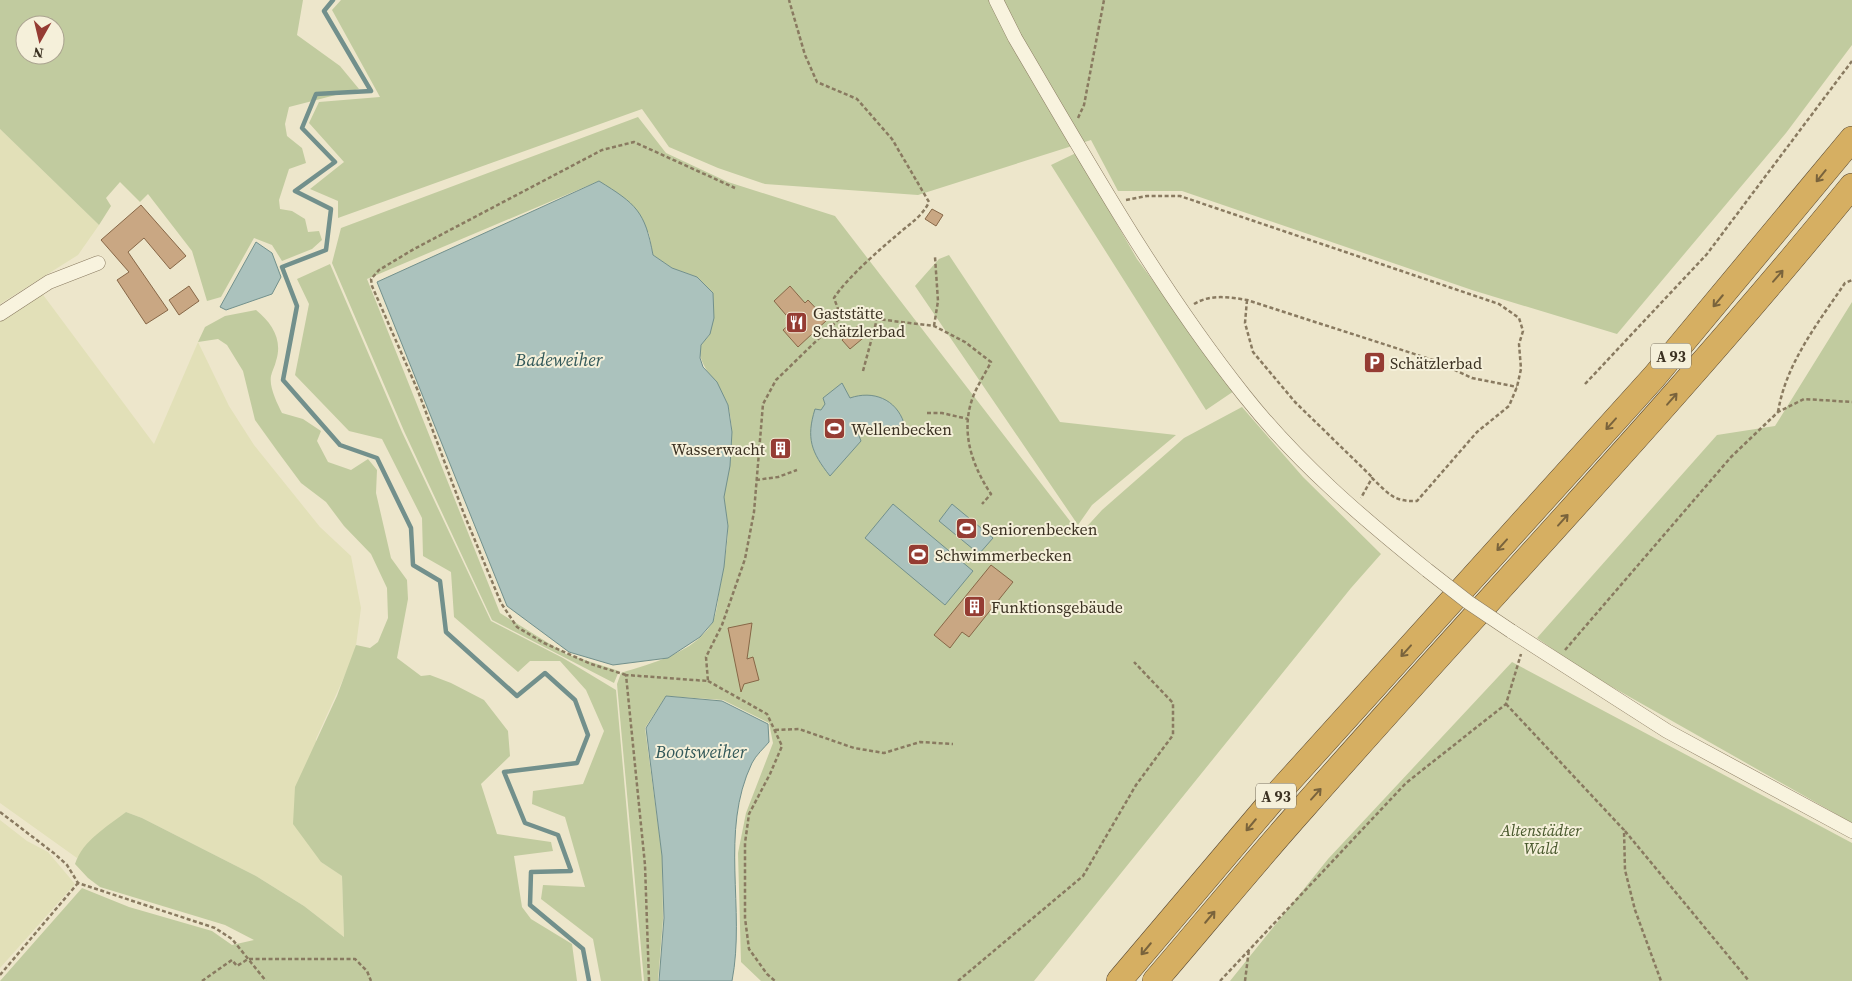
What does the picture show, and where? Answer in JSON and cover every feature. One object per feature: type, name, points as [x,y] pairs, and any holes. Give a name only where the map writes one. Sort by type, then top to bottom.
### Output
[{"type":"highway","name":"A 93","points":[[1119,981],[1280,792],[1654,377],[1852,139]]},
{"type":"highway","name":"A 93","points":[[1156,981],[1303,808],[1639,436],[1799,251],[1852,186]]},
{"type":"street","points":[[996,0],[1015,38],[1112,203],[1149,264],[1182,312],[1244,396],[1302,460],[1352,510],[1468,602],[1556,661],[1667,731],[1852,831]]},
{"type":"street","points":[[0,314],[49,282],[98,263]]},
{"type":"path","points":[[708,681],[706,657],[722,625],[745,559],[754,512],[763,404],[776,380],[841,317],[834,298],[840,289],[884,246],[924,212],[929,202],[892,139],[857,99],[817,82],[806,55],[789,0]]},
{"type":"path","points":[[1070,132],[1084,105],[1104,0]]},
{"type":"path","points":[[1585,384],[1707,254],[1852,61]]},
{"type":"path","points":[[734,188],[634,142],[602,150],[414,249],[379,270],[371,279],[372,286],[418,391],[471,532],[501,603],[517,627],[544,644],[591,664],[626,675],[708,681],[767,714],[782,746],[749,814],[746,843],[745,918],[749,949],[767,974],[775,981]]},
{"type":"path","points":[[1112,203],[1146,196],[1180,196],[1499,304],[1520,318],[1523,331],[1519,344],[1521,368],[1518,387],[1509,406],[1477,432],[1417,501],[1402,501],[1390,496],[1295,402],[1253,352],[1245,323],[1247,300]]},
{"type":"path","points":[[934,326],[938,301],[935,257]]},
{"type":"path","points":[[1778,412],[1782,390],[1808,336],[1845,283],[1852,280]]},
{"type":"path","points":[[1182,312],[1201,299],[1227,296],[1247,300],[1433,360],[1472,378],[1518,387]]},
{"type":"path","points":[[863,371],[876,319],[934,326],[965,342],[991,362],[977,386],[968,409],[967,433],[970,451],[980,477],[991,494],[982,504]]},
{"type":"path","points":[[1556,661],[1731,457],[1778,412],[1804,399],[1852,402]]},
{"type":"path","points":[[927,413],[942,413],[968,419]]},
{"type":"path","points":[[756,480],[778,477],[797,470]]},
{"type":"path","points":[[1352,510],[1372,478]]},
{"type":"path","points":[[1220,981],[1406,783],[1506,704],[1525,640]]},
{"type":"path","points":[[958,981],[1083,876],[1136,785],[1173,735],[1172,703],[1134,662]]},
{"type":"path","points":[[626,675],[645,865],[649,981]]},
{"type":"path","points":[[1506,704],[1624,830],[1749,981]]},
{"type":"path","points":[[775,730],[800,728],[854,748],[884,752],[920,742],[953,744]]},
{"type":"path","points":[[0,812],[55,854],[67,865],[78,882],[215,928],[232,939],[266,981]]},
{"type":"path","points":[[1624,830],[1626,870],[1635,910],[1661,981]]},
{"type":"path","points":[[0,975],[78,882]]},
{"type":"path","points":[[1245,981],[1249,948]]},
{"type":"path","points":[[202,981],[232,960],[237,966],[248,958],[355,959],[367,971],[371,981]]},
{"type":"shaded area","points":[[0,129],[99,225],[78,255],[0,304]]},
{"type":"shaded area","points":[[41,292],[154,444],[198,342],[229,406],[254,445],[320,527],[351,556],[361,608],[355,653],[316,739],[321,862],[342,876],[344,937],[304,906],[256,876],[142,818],[126,812],[77,858],[0,803],[0,319]]},
{"type":"shaded area","points":[[0,820],[27,841],[48,852],[75,884],[0,968]]},
{"type":"green space","points":[[0,0],[303,0],[297,35],[340,66],[359,89],[289,107],[285,124],[287,136],[302,148],[306,163],[289,169],[279,200],[280,209],[292,211],[305,219],[308,232],[319,231],[322,240],[312,249],[282,261],[272,245],[254,238],[221,297],[207,301],[192,251],[148,194],[140,202],[120,182],[106,198],[111,206],[99,225],[0,129]]},
{"type":"green space","points":[[341,0],[1852,0],[1852,45],[1786,133],[1617,334],[1472,290],[1182,191],[1118,191],[1091,140],[918,195],[765,184],[718,168],[669,147],[642,109],[338,218],[338,201],[310,189],[344,162],[309,123],[319,102],[380,97],[332,10]]},
{"type":"green space","points":[[638,117],[666,153],[728,182],[835,216],[1080,534],[1102,510],[1184,438],[1242,407],[1303,477],[1381,554],[1351,588],[1034,981],[761,981],[741,962],[738,853],[746,813],[773,743],[769,723],[723,700],[666,696],[645,728],[662,855],[663,919],[658,981],[644,981],[617,684],[621,673],[671,656],[695,642],[712,623],[716,614],[727,540],[728,526],[724,499],[732,429],[731,417],[725,399],[705,367],[700,353],[701,346],[710,334],[697,277],[672,268],[653,255],[649,233],[599,181],[367,279],[500,613],[566,654],[619,671],[614,683],[492,620],[404,431],[332,263],[341,228]]},
{"type":"green space","points":[[1076,153],[1137,259],[1234,391],[1206,410],[1051,165]]},
{"type":"green space","points":[[949,255],[1060,422],[1176,435],[1092,505],[1078,525],[915,286],[939,259]]},
{"type":"green space","points":[[330,264],[402,432],[491,621],[563,658],[616,690],[642,981],[601,981],[593,939],[541,899],[543,885],[585,887],[565,817],[532,804],[533,791],[583,784],[604,731],[586,690],[560,661],[530,661],[518,672],[454,617],[451,572],[423,556],[422,518],[382,439],[349,431],[295,375],[309,304],[297,279]]},
{"type":"green space","points":[[1852,302],[1852,823],[1584,671],[1537,638],[1717,435],[1775,426]]},
{"type":"green space","points":[[256,310],[267,320],[277,339],[278,353],[271,374],[271,385],[282,413],[303,419],[321,431],[317,441],[328,462],[351,470],[368,459],[377,470],[376,493],[391,558],[407,580],[408,599],[397,658],[421,676],[430,675],[451,683],[484,700],[508,731],[510,756],[481,784],[497,834],[551,842],[553,851],[514,856],[522,907],[531,919],[572,944],[577,981],[0,981],[82,888],[129,907],[212,931],[232,945],[254,940],[225,925],[100,887],[88,878],[75,864],[79,855],[96,835],[126,812],[142,818],[256,876],[304,906],[344,937],[342,876],[321,862],[293,824],[295,787],[337,696],[356,645],[370,648],[378,642],[388,618],[387,588],[371,554],[344,526],[326,502],[301,483],[255,420],[243,371],[227,345],[218,339],[198,342],[205,327],[225,316]]},
{"type":"green space","name":"Altenstädter Wald","points":[[1512,662],[1852,843],[1852,981],[1230,981],[1328,859]]},
{"type":"water","name":"Badeweiher","points":[[599,181],[622,196],[637,210],[646,228],[653,255],[672,268],[697,277],[713,293],[714,318],[710,334],[701,345],[700,358],[703,367],[717,382],[728,405],[732,432],[730,466],[724,497],[728,526],[724,567],[713,622],[700,637],[668,658],[613,665],[569,652],[507,606],[377,282]]},
{"type":"water","points":[[256,242],[272,253],[281,277],[272,294],[226,310],[220,307]]},
{"type":"water","name":"Wellenbecken","points":[[842,383],[850,398],[867,395],[883,398],[895,408],[904,423],[887,432],[877,433],[874,426],[863,425],[858,433],[861,441],[830,476],[818,459],[812,444],[812,419],[815,409],[821,410],[825,404],[823,398]]},
{"type":"water","name":"Schwimmerbecken","points":[[893,504],[973,571],[945,605],[865,538]]},
{"type":"water","name":"Seniorenbecken","points":[[952,504],[993,538],[979,554],[939,521]]},
{"type":"water","name":"Bootsweiher","points":[[666,696],[722,701],[768,724],[769,742],[752,763],[742,789],[737,816],[735,843],[736,954],[732,981],[659,981],[664,918],[662,856],[646,728]]},
{"type":"building","points":[[141,205],[186,256],[170,269],[144,238],[128,252],[168,310],[146,324],[117,280],[129,272],[101,240]]},
{"type":"building","points":[[932,209],[943,215],[936,226],[925,219]]},
{"type":"building","points":[[189,286],[199,301],[179,315],[169,300]]},
{"type":"building","points":[[790,286],[805,303],[808,300],[827,320],[798,347],[783,330],[792,322],[774,301]]},
{"type":"building","points":[[859,325],[868,334],[850,349],[842,340]]},
{"type":"building","name":"Funktionsgebäude","points":[[991,565],[1013,582],[969,637],[962,632],[950,648],[934,635]]},
{"type":"building","points":[[752,623],[747,659],[753,657],[759,680],[744,684],[741,692],[728,628]]},
{"type":"waterway","points":[[333,0],[324,11],[371,91],[316,94],[302,128],[335,162],[295,191],[331,209],[326,250],[282,267],[297,306],[283,380],[340,445],[377,458],[411,528],[413,565],[440,581],[446,632],[517,696],[545,673],[575,700],[588,735],[577,763],[504,772],[525,823],[558,835],[571,871],[531,872],[530,905],[583,949],[589,981]]},
{"type":"place","name":"Gaststätte Schätzlerbad","points":[[797,322]]},
{"type":"place","name":"Schätzlerbad","points":[[1374,363]]},
{"type":"place","name":"Wellenbecken","points":[[835,429]]},
{"type":"place","name":"Wasserwacht","points":[[781,449]]},
{"type":"place","name":"Seniorenbecken","points":[[966,529]]},
{"type":"place","name":"Schwimmerbecken","points":[[919,555]]},
{"type":"place","name":"Funktionsgebäude","points":[[975,607]]}]
